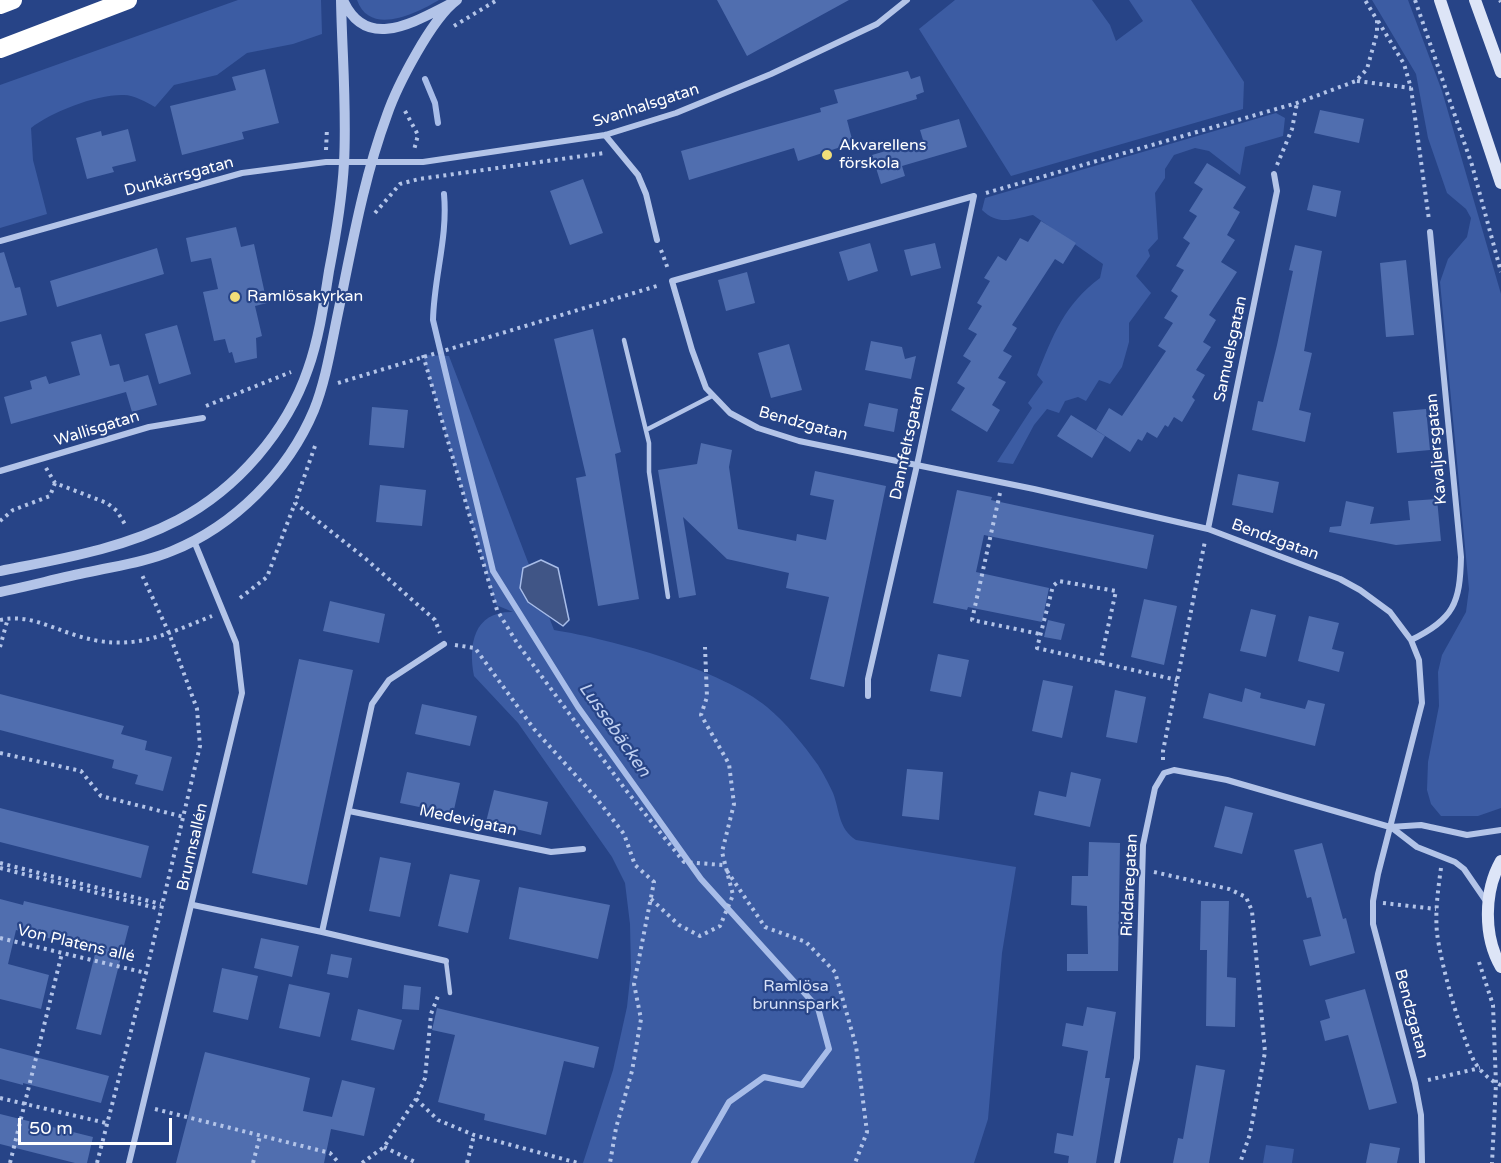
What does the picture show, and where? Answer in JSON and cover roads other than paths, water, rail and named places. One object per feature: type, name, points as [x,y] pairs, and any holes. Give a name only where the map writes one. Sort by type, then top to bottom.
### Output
[{"type":"highway","points":[[0,5],[13,0]]},
{"type":"highway","points":[[0,49],[128,0]]},
{"type":"main road","points":[[1440,0],[1501,183]]},
{"type":"main road","points":[[1475,0],[1501,72]]},
{"type":"main road","points":[[1500,967],[1490,938],[1489,905],[1490,890],[1501,861]]},
{"type":"street","points":[[342,0],[353,19],[360,24],[383,29],[408,24],[456,1]]},
{"type":"street","points":[[0,571],[91,552],[152,533],[204,504],[260,454],[288,412],[308,369],[337,229],[344,162],[342,0]]},
{"type":"street","name":"Svanhalsgatan","points":[[369,163],[410,162],[604,135],[676,113],[771,74],[877,24],[894,13],[907,0]]},
{"type":"street","points":[[0,592],[133,563],[170,552],[194,541],[218,528],[245,505],[289,456],[307,425],[321,388],[369,163],[395,92],[434,28],[456,1]]},
{"type":"street","points":[[604,135],[638,175],[646,194],[657,240]]},
{"type":"street","name":"Dunkärrsgatan","points":[[0,241],[242,173],[326,162],[369,163]]},
{"type":"street","name":"Samuelsgatan","points":[[1208,530],[1276,191],[1274,174]]},
{"type":"street","name":"Dannfeltsgatan","points":[[672,281],[974,196],[917,465],[868,678],[868,696]]},
{"type":"street","name":"Kavaljersgatan","points":[[1411,640],[1442,622],[1454,608],[1460,585],[1461,557],[1430,232]]},
{"type":"street","name":"Bendzgatan","points":[[672,281],[697,366],[712,396],[739,419],[776,435],[1003,482],[1208,530],[1272,552],[1360,590],[1390,612],[1411,640],[1419,660],[1422,703],[1373,902],[1373,924],[1415,1083],[1421,1115],[1422,1163]]},
{"type":"street","name":"Wallisgatan","points":[[0,471],[149,427],[203,418]]},
{"type":"street","name":"Brunnsallén","points":[[129,1163],[193,905],[242,693],[236,643],[194,541]]},
{"type":"street","points":[[322,932],[372,704],[380,690],[412,662],[444,644]]},
{"type":"street","name":"Riddaregatan","points":[[1117,1163],[1137,1058],[1143,845],[1155,788],[1164,773],[1174,770],[1227,780],[1390,827]]},
{"type":"street","name":"Medevigatan","points":[[349,811],[551,852],[583,849]]},
{"type":"street","points":[[1390,827],[1421,825],[1467,835],[1501,830]]},
{"type":"street","points":[[1390,827],[1417,847],[1442,856],[1464,869],[1489,905]]},
{"type":"street","points":[[193,905],[446,961]]},
{"type":"lane","points":[[624,340],[649,443],[649,472],[668,597]]},
{"type":"lane","points":[[646,430],[712,396]]},
{"type":"lane","points":[[446,961],[450,993]]},
{"type":"waterway","name":"Lussebäcken","points":[[425,79],[435,103],[438,123]]},
{"type":"waterway","name":"Lussebäcken","points":[[444,194],[443,242],[433,320],[493,571],[578,707],[701,879],[818,1008],[829,1049],[802,1085],[764,1077],[729,1102],[694,1163]]},
{"type":"place","name":"Akvarellens förskola","points":[[827,155]]},
{"type":"place","name":"Ramlösakyrkan","points":[[235,297]]},
{"type":"park label","name":"Ramlösa brunnspark","points":[[796,996]]}]
